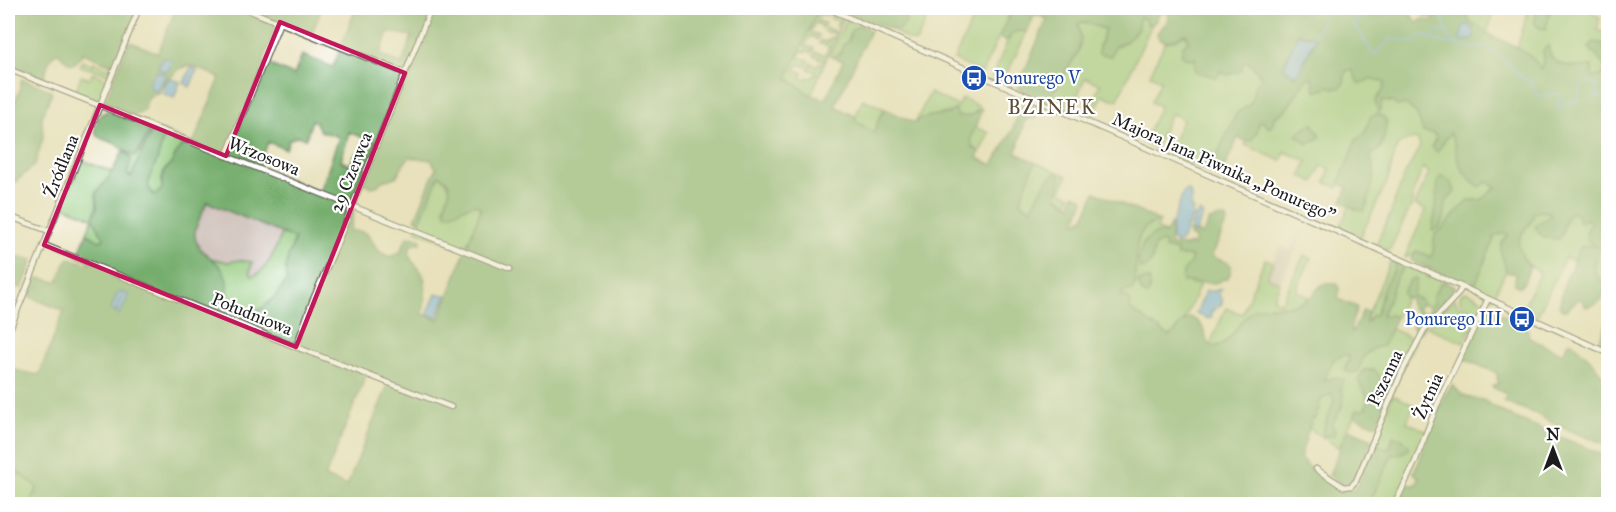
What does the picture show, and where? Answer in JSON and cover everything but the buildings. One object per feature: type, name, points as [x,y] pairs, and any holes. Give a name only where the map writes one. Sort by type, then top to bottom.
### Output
[{"type":"street","name":"Źródlana","points":[[8,334],[139,8]]},
{"type":"street","points":[[243,8],[405,73]]},
{"type":"street","name":"29 Czerwca","points":[[296,346],[431,8]]},
{"type":"street","name":"Majora Jana Piwnika „Ponurego”","points":[[827,8],[1608,353]]},
{"type":"street","points":[[226,156],[280,22]]},
{"type":"street","name":"Wrzosowa","points":[[8,69],[510,269]]},
{"type":"street","points":[[8,216],[49,231]]},
{"type":"street","name":"Południowa","points":[[44,245],[451,407]]},
{"type":"street","name":"Pszenna","points":[[1316,468],[1347,487],[1356,481],[1401,374],[1424,330],[1462,287]]},
{"type":"street","name":"Żytnia","points":[[1395,504],[1415,462],[1437,405],[1488,299]]},
{"type":"highlighted area","points":[[280,22],[405,73],[296,347],[44,245],[100,105],[226,156]]},
{"type":"shaded area","points":[[207,201],[282,233],[271,258],[258,275],[252,276],[250,272],[252,262],[239,260],[228,262],[210,258],[198,246],[195,233]]},
{"type":"shaded area","points":[[1300,231],[1303,232],[1280,283],[1266,277],[1280,246],[1291,251]]},
{"type":"green space","points":[[8,8],[141,8],[128,41],[158,53],[176,8],[251,8],[269,14],[272,8],[322,8],[312,33],[279,20],[263,62],[294,75],[302,55],[333,67],[356,8],[819,8],[787,78],[811,95],[826,99],[843,61],[833,57],[841,53],[843,45],[849,40],[851,31],[858,26],[864,26],[870,31],[835,106],[855,116],[857,122],[874,133],[885,109],[915,123],[921,118],[948,114],[956,109],[957,116],[964,116],[972,115],[982,109],[971,138],[972,147],[980,152],[977,158],[993,165],[1013,129],[1022,104],[1030,104],[1039,111],[1035,118],[1028,118],[1025,122],[1016,153],[1035,162],[1020,202],[1031,209],[1045,185],[1056,173],[1060,176],[1061,181],[1057,197],[1071,205],[1074,194],[1084,200],[1075,223],[1085,214],[1095,192],[1160,221],[1148,226],[1142,232],[1137,246],[1135,285],[1132,290],[1123,292],[1121,297],[1127,297],[1131,303],[1130,309],[1169,336],[1190,317],[1202,327],[1207,342],[1214,347],[1221,345],[1231,337],[1253,310],[1301,303],[1312,296],[1320,286],[1329,283],[1337,283],[1338,299],[1357,307],[1351,332],[1363,310],[1368,312],[1365,321],[1367,322],[1372,315],[1376,315],[1384,287],[1395,265],[1394,261],[1405,266],[1396,278],[1383,311],[1382,316],[1396,317],[1383,346],[1366,354],[1355,373],[1347,372],[1345,368],[1349,360],[1348,355],[1333,360],[1324,381],[1335,377],[1344,380],[1341,388],[1343,402],[1332,424],[1335,431],[1333,436],[1323,436],[1325,423],[1334,401],[1331,394],[1320,400],[1317,416],[1312,418],[1300,458],[1312,470],[1342,488],[1354,490],[1374,443],[1387,449],[1390,447],[1393,435],[1396,438],[1402,438],[1409,446],[1408,450],[1392,455],[1370,502],[1374,504],[28,504],[37,490],[36,486],[17,472],[15,476],[9,479],[8,477],[8,365],[18,371],[39,375],[64,311],[30,297],[29,287],[32,280],[40,278],[56,282],[70,258],[89,264],[89,260],[78,255],[87,233],[99,241],[104,238],[93,218],[97,206],[96,193],[108,179],[123,152],[131,158],[127,175],[131,177],[153,128],[165,132],[148,183],[155,195],[162,189],[164,171],[171,164],[180,147],[194,141],[220,78],[191,65],[179,69],[168,77],[158,93],[149,97],[143,112],[134,116],[109,106],[105,101],[128,43],[124,41],[114,66],[83,53],[73,64],[68,63],[58,53],[54,54],[43,78],[8,65]],"holes":[[[388,32],[412,36],[402,64],[380,55]],[[312,120],[315,121],[320,131],[339,137],[320,192],[259,167],[268,142],[286,149],[289,140],[297,136],[306,139]],[[349,132],[374,142],[370,152],[357,154],[350,165],[341,161]],[[410,157],[431,160],[436,168],[415,219],[420,221],[439,175],[449,185],[445,205],[446,214],[473,205],[481,209],[439,320],[423,314],[424,279],[410,255],[411,245],[419,244],[421,239],[407,237],[400,252],[390,257],[378,250],[365,233],[350,231],[354,213],[351,206],[363,184],[371,187],[377,186],[382,181],[396,177]],[[207,202],[295,239],[288,257],[287,280],[276,296],[261,309],[243,316],[235,311],[228,301],[226,276],[197,244],[196,229]],[[367,373],[389,382],[347,486],[325,477]]]},
{"type":"green space","points":[[819,8],[828,10],[827,16],[821,14],[817,21],[825,23],[822,29],[822,26],[815,23],[810,32],[819,35],[817,41],[810,36],[805,46],[814,48],[811,54],[807,50],[800,52],[799,58],[809,60],[806,66],[799,64],[794,70],[803,73],[801,77],[806,80],[808,77],[812,78],[817,72],[808,69],[811,63],[817,66],[820,62],[824,63],[825,60],[814,56],[815,52],[825,55],[829,46],[819,44],[821,40],[826,43],[831,37],[834,38],[835,35],[831,32],[824,31],[826,28],[837,32],[839,28],[836,26],[839,21],[830,19],[832,15],[837,14],[844,17],[811,95],[787,78]]},
{"type":"green space","points":[[834,8],[908,8],[905,24],[897,31]]},
{"type":"green space","points":[[908,8],[932,8],[916,42],[894,31],[897,31],[906,18]]},
{"type":"green space","points":[[978,8],[1014,8],[982,73],[954,60]]},
{"type":"green space","points":[[1014,8],[1413,8],[1411,15],[1418,23],[1422,19],[1434,20],[1443,8],[1470,8],[1467,14],[1472,24],[1528,54],[1541,70],[1543,51],[1548,45],[1551,56],[1556,62],[1571,66],[1592,66],[1592,77],[1602,76],[1606,67],[1589,48],[1594,42],[1608,45],[1608,247],[1600,247],[1588,241],[1587,232],[1591,223],[1587,219],[1580,223],[1576,214],[1571,212],[1566,218],[1559,239],[1544,237],[1535,226],[1551,215],[1549,212],[1540,211],[1534,213],[1531,222],[1520,237],[1520,251],[1530,267],[1520,287],[1514,284],[1516,276],[1514,273],[1506,271],[1502,256],[1501,248],[1508,235],[1506,233],[1495,236],[1476,283],[1471,286],[1411,260],[1416,251],[1430,257],[1433,253],[1435,234],[1468,200],[1481,200],[1496,187],[1487,182],[1480,187],[1467,176],[1458,161],[1450,133],[1437,152],[1431,147],[1436,139],[1434,133],[1423,132],[1417,114],[1406,104],[1397,106],[1393,102],[1382,101],[1378,112],[1375,102],[1383,91],[1385,83],[1371,78],[1361,84],[1352,70],[1346,71],[1344,83],[1340,88],[1329,86],[1317,92],[1313,79],[1310,77],[1305,81],[1285,110],[1274,117],[1272,126],[1269,128],[1263,121],[1259,123],[1257,132],[1251,141],[1238,138],[1220,177],[1209,172],[1237,113],[1251,103],[1255,85],[1262,78],[1251,64],[1244,61],[1241,71],[1228,75],[1220,71],[1217,78],[1195,71],[1195,58],[1187,59],[1181,55],[1183,46],[1189,40],[1186,34],[1170,41],[1159,39],[1157,33],[1167,22],[1168,14],[1161,11],[1152,24],[1147,24],[1145,19],[1139,17],[1138,29],[1127,41],[1115,46],[1111,56],[1099,54],[1098,51],[1105,29],[1082,22],[1078,24],[1081,39],[1078,52],[1048,101],[1017,88],[1047,19],[1035,14],[1027,32],[1015,32],[1004,41],[1000,35]],"holes":[[[1298,33],[1315,37],[1298,74],[1295,76],[1284,69]]]},
{"type":"green space","points":[[1470,8],[1495,8],[1487,33],[1469,21]]},
{"type":"green space","points":[[1529,8],[1589,8],[1592,13],[1600,17],[1597,30],[1606,33],[1608,25],[1608,45],[1594,42],[1589,47],[1606,67],[1602,76],[1592,77],[1592,66],[1566,66],[1545,57],[1541,72],[1531,58],[1517,48]]},
{"type":"green space","points":[[1538,8],[1551,9],[1546,29],[1539,28],[1534,22]]},
{"type":"green space","points":[[1139,17],[1145,19],[1150,25],[1152,24],[1117,101],[1103,95],[1091,120],[1086,118],[1100,84],[1085,78],[1071,111],[1048,101],[1078,52],[1081,39],[1078,24],[1082,22],[1105,29],[1099,46],[1109,56],[1115,46],[1127,41]]},
{"type":"green space","points":[[847,19],[861,25],[851,31],[845,46],[833,57],[830,55]]},
{"type":"green space","points":[[1017,30],[1027,32],[1003,82],[992,77],[1010,36]]},
{"type":"green space","points":[[1185,34],[1194,52],[1196,71],[1220,71],[1244,61],[1251,64],[1262,78],[1255,85],[1251,103],[1237,113],[1209,172],[1167,154],[1183,119],[1171,113],[1155,148],[1144,142],[1160,106],[1151,102],[1161,80],[1150,75],[1165,42],[1173,41]]},
{"type":"green space","points":[[82,61],[92,65],[93,62],[113,70],[110,75],[80,66]]},
{"type":"green space","points":[[1352,70],[1358,82],[1371,78],[1385,83],[1383,91],[1377,98],[1380,107],[1382,101],[1393,102],[1397,106],[1406,104],[1417,114],[1423,132],[1433,133],[1436,138],[1431,147],[1450,133],[1456,143],[1458,161],[1496,187],[1481,200],[1468,200],[1435,234],[1433,253],[1429,258],[1416,251],[1411,257],[1409,255],[1405,257],[1426,210],[1415,205],[1429,172],[1423,168],[1414,190],[1411,206],[1389,251],[1376,245],[1406,172],[1418,152],[1420,146],[1416,139],[1404,141],[1397,146],[1388,180],[1360,238],[1339,229],[1350,205],[1357,210],[1368,204],[1374,169],[1370,158],[1381,147],[1387,121],[1378,114],[1371,116],[1364,135],[1355,140],[1353,152],[1338,188],[1325,182],[1330,169],[1321,166],[1314,182],[1301,176],[1307,161],[1285,152],[1281,161],[1245,145],[1257,132],[1259,123],[1263,121],[1267,126],[1274,120],[1274,116],[1285,110],[1310,76],[1324,89],[1344,83],[1346,71]]},
{"type":"green space","points":[[93,72],[108,80],[99,102],[75,92],[81,76],[90,79]]},
{"type":"green space","points":[[23,79],[50,90],[52,93],[42,118],[43,138],[35,165],[13,184],[11,191],[13,196],[8,208],[8,98],[15,101]]},
{"type":"green space","points":[[930,93],[958,106],[962,98],[979,106],[974,114],[965,117],[957,116],[955,110],[915,123]]},
{"type":"green space","points":[[863,99],[885,109],[874,133],[857,122],[855,117]]},
{"type":"green space","points":[[107,111],[149,127],[148,134],[136,156],[97,136],[95,127],[100,115]]},
{"type":"green space","points":[[1378,114],[1385,118],[1385,134],[1382,145],[1371,155],[1374,173],[1366,208],[1364,211],[1357,210],[1342,201],[1348,187],[1340,184],[1341,178],[1355,140],[1364,135],[1371,116]]},
{"type":"green space","points":[[1313,124],[1320,135],[1308,144],[1296,135],[1306,126]]},
{"type":"green space","points":[[149,127],[153,128],[131,177],[127,175],[131,158],[127,153],[121,154],[123,150],[130,154],[139,153]]},
{"type":"green space","points":[[975,127],[989,133],[980,152],[972,148],[971,138]]},
{"type":"green space","points":[[165,132],[190,143],[180,147],[171,164],[164,171],[162,189],[155,195],[148,183]]},
{"type":"green space","points":[[83,154],[82,160],[112,172],[96,193],[97,206],[93,218],[63,206],[60,209],[67,198],[67,191],[70,191],[69,186],[72,179],[75,179],[74,174],[79,169],[78,165]]},
{"type":"green space","points":[[1035,162],[1067,176],[1061,191],[1071,196],[1067,203],[1057,197],[1046,182],[1031,209],[1020,201]]},
{"type":"green space","points":[[439,175],[449,186],[444,208],[450,214],[472,204],[481,209],[465,250],[416,230]]},
{"type":"green space","points":[[1441,176],[1451,182],[1455,192],[1446,202],[1442,223],[1432,231],[1438,181]]},
{"type":"green space","points":[[1534,212],[1549,212],[1551,216],[1538,223],[1536,229],[1545,238],[1563,234],[1565,220],[1570,212],[1588,219],[1591,223],[1588,241],[1598,246],[1608,247],[1608,299],[1603,296],[1606,291],[1603,282],[1595,272],[1595,263],[1575,257],[1574,261],[1565,257],[1537,317],[1522,310],[1540,272],[1522,256],[1519,239],[1531,222]]},
{"type":"green space","points":[[1220,217],[1227,221],[1212,256],[1230,265],[1231,272],[1228,278],[1215,283],[1183,282],[1184,271],[1192,257],[1177,256],[1177,251],[1165,248],[1162,242],[1155,245],[1152,260],[1146,268],[1139,268],[1141,248],[1148,238],[1159,233],[1166,234],[1172,224],[1170,245],[1190,244],[1193,246],[1195,238],[1190,237],[1188,232],[1195,234],[1197,232],[1202,235],[1209,221]]},
{"type":"green space","points":[[93,218],[103,240],[99,241],[87,233]]},
{"type":"green space","points":[[1160,221],[1157,229],[1167,234],[1155,235],[1146,240],[1141,248],[1138,261],[1146,268],[1152,261],[1155,245],[1162,242],[1165,248],[1177,251],[1177,255],[1192,257],[1187,266],[1190,284],[1200,284],[1184,321],[1169,337],[1130,309],[1120,298],[1123,292],[1132,290],[1135,285],[1137,246],[1142,232],[1148,226]]},
{"type":"green space","points":[[1506,232],[1508,235],[1506,271],[1493,298],[1471,286],[1476,283],[1495,236]]},
{"type":"green space","points":[[282,233],[295,239],[288,257],[287,280],[276,296],[261,309],[242,317],[229,306],[226,278],[210,258],[228,262],[239,260],[252,262],[250,272],[252,276],[267,265]]},
{"type":"green space","points":[[1585,245],[1599,250],[1593,268],[1606,287],[1606,291],[1599,301],[1592,305],[1586,307],[1579,299],[1566,310],[1562,310],[1559,306],[1566,279],[1580,248]]},
{"type":"green space","points":[[8,254],[33,260],[22,288],[8,284]]},
{"type":"green space","points":[[1304,255],[1311,258],[1296,291],[1309,297],[1297,304],[1271,305],[1260,308],[1244,319],[1224,343],[1214,347],[1210,344],[1226,308],[1242,314],[1265,259],[1273,262],[1267,277],[1280,283],[1273,299],[1281,303]]},
{"type":"green space","points":[[1391,260],[1395,265],[1393,271],[1384,287],[1375,315],[1372,315],[1367,322],[1365,321]]},
{"type":"green space","points":[[1405,266],[1428,274],[1429,278],[1431,275],[1447,282],[1441,283],[1434,295],[1434,303],[1430,307],[1406,297],[1396,317],[1382,316],[1396,278]]},
{"type":"green space","points":[[1416,278],[1413,296],[1421,300],[1421,305],[1417,308],[1419,311],[1426,312],[1434,303],[1433,296],[1441,283],[1447,282],[1455,287],[1442,304],[1446,305],[1427,322],[1420,333],[1412,327],[1416,312],[1411,307],[1410,298],[1404,297],[1403,294],[1411,279]]},
{"type":"green space","points":[[1148,279],[1150,281],[1147,295],[1142,293],[1138,281]]},
{"type":"green space","points":[[1463,292],[1468,292],[1481,299],[1482,308],[1475,311],[1462,306],[1459,299]]},
{"type":"green space","points":[[1455,298],[1460,308],[1477,318],[1464,343],[1427,327]]},
{"type":"green space","points":[[1489,308],[1527,326],[1529,338],[1563,354],[1568,342],[1572,342],[1591,360],[1602,375],[1608,377],[1608,445],[1558,426],[1536,414],[1503,401],[1506,394],[1492,387],[1499,384],[1497,373],[1466,360],[1466,349],[1475,327]]},
{"type":"green space","points":[[1608,320],[1608,347],[1598,344]]},
{"type":"green space","points":[[1391,329],[1414,339],[1415,342],[1391,395],[1361,386],[1367,396],[1365,409],[1354,416],[1339,448],[1308,428],[1312,417],[1317,416],[1320,400],[1331,394],[1334,401],[1322,433],[1332,424],[1342,407],[1331,380],[1324,381],[1333,359],[1348,355],[1347,372],[1358,371],[1366,354],[1383,346]]},
{"type":"green space","points":[[1363,370],[1375,370],[1380,377],[1384,392],[1391,395],[1376,425],[1354,416],[1358,409],[1365,409],[1367,404],[1366,394],[1358,381]]},
{"type":"green space","points":[[1452,385],[1463,395],[1483,400],[1506,414],[1608,457],[1608,504],[1396,504],[1405,484],[1415,485],[1420,479],[1413,472],[1441,401]]},
{"type":"green space","points":[[1393,395],[1414,405],[1407,422],[1427,431],[1393,504],[1374,504],[1370,503],[1392,455],[1408,450],[1408,445],[1402,438],[1393,436],[1390,447],[1387,449],[1374,443]]},
{"type":"green space","points":[[1348,429],[1372,439],[1355,479],[1348,484],[1341,484],[1329,475]]},
{"type":"green space","points":[[17,472],[36,486],[37,489],[28,504],[12,504],[8,497],[8,477],[9,479]]},
{"type":"water","points":[[1417,8],[1438,8],[1435,17],[1425,17]]},
{"type":"water","points":[[1468,24],[1474,30],[1474,37],[1461,41],[1463,26]]},
{"type":"water","points":[[1298,34],[1315,39],[1295,75],[1284,67]]},
{"type":"water","points":[[162,58],[173,60],[166,72],[158,68]]},
{"type":"water","points":[[191,67],[197,70],[190,87],[184,83]]},
{"type":"water","points":[[156,71],[165,76],[157,91],[150,88],[149,84]]},
{"type":"water","points":[[170,78],[180,82],[174,98],[162,93]]},
{"type":"water","points":[[1189,190],[1193,215],[1181,241],[1176,243],[1172,239],[1172,224],[1183,193]]},
{"type":"water","points":[[1199,212],[1203,215],[1195,234],[1191,232],[1191,227]]},
{"type":"water","points":[[1221,288],[1222,290],[1218,293],[1223,301],[1211,312],[1212,317],[1208,319],[1196,313],[1206,291]]},
{"type":"water","points":[[122,292],[128,297],[120,314],[116,312],[122,296],[115,312],[111,310],[117,294]]},
{"type":"water","points":[[436,294],[447,295],[437,318],[428,314]]},
{"type":"waterway","points":[[1314,37],[1328,8]]},
{"type":"waterway","points":[[1357,8],[1361,18],[1353,22],[1353,25],[1373,54],[1376,54],[1390,39],[1414,42],[1422,35],[1456,45]]},
{"type":"waterway","points":[[1441,14],[1446,8]]},
{"type":"waterway","points":[[1438,14],[1453,42],[1464,48],[1485,47],[1492,50],[1515,70],[1517,75],[1532,82],[1538,96],[1559,94],[1562,99],[1556,104],[1557,107],[1560,108],[1567,103],[1579,100],[1580,86],[1583,83],[1589,82],[1597,85],[1596,97],[1608,97],[1608,95]]},
{"type":"waterway","points":[[1431,38],[1435,31],[1446,32]]},
{"type":"place","name":"Ponurego V","points":[[974,78]]},
{"type":"place","name":"Ponurego III","points":[[1522,319]]},
{"type":"district","name":"BZINEK","points":[[1052,107]]}]
